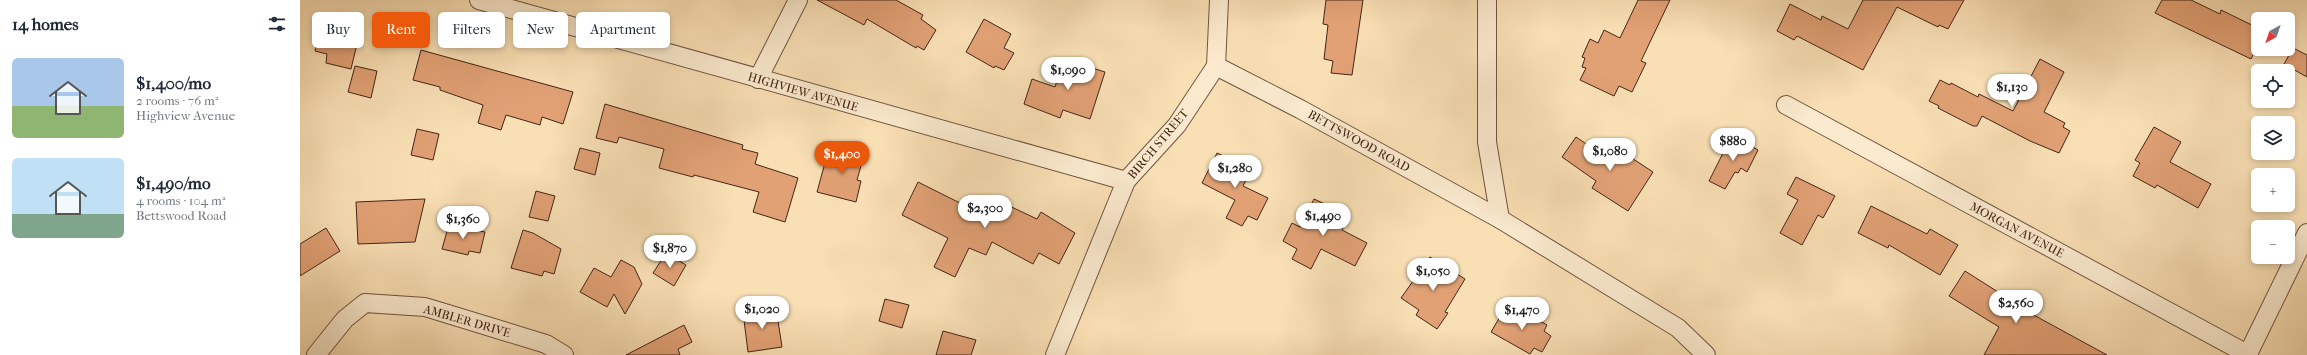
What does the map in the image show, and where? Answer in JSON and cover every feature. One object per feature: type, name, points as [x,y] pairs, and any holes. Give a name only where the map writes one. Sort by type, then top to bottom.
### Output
[{"type":"street","name":"HIGHVIEW AVENUE","points":[[479,0],[1126,181]]},
{"type":"street","points":[[758,79],[798,0]]},
{"type":"street","points":[[1216,66],[1219,0]]},
{"type":"street","points":[[1487,0],[1487,142],[1500,219]]},
{"type":"street","name":"BIRCH STREET","points":[[1055,355],[1126,181],[1177,125],[1216,66]]},
{"type":"street","name":"BETTSWOOD ROAD","points":[[1216,66],[1300,109],[1500,219],[1678,328],[1706,355]]},
{"type":"street","name":"MORGAN AVENUE","points":[[1786,105],[2248,355]]},
{"type":"street","points":[[2248,355],[2307,233]]},
{"type":"street","name":"AMBLER DRIVE","points":[[316,355],[345,319],[365,303],[425,307],[546,344],[564,355]]},
{"type":"building","points":[[817,0],[896,0],[923,15],[921,19],[936,30],[924,50],[917,46],[916,48],[867,19],[864,25]]},
{"type":"building","points":[[1326,0],[1363,0],[1352,75],[1331,73],[1333,61],[1324,59],[1328,25],[1323,24]]},
{"type":"building","points":[[1638,0],[1670,0],[1641,61],[1646,63],[1632,92],[1619,86],[1614,96],[1580,80],[1586,68],[1582,67],[1585,58],[1582,57],[1590,39],[1598,43],[1604,30],[1620,38]]},
{"type":"building","points":[[1863,0],[1964,0],[1948,29],[1939,25],[1938,27],[1897,7],[1863,70],[1797,36],[1794,40],[1777,31],[1790,4],[1821,20],[1822,16],[1848,29]]},
{"type":"building","points":[[2162,0],[2191,0],[2220,14],[2221,10],[2251,25],[2251,56],[2252,56],[2251,59],[2155,13]]},
{"type":"building","points":[[984,19],[1011,34],[1004,48],[1014,53],[1004,70],[995,66],[994,68],[966,52]]},
{"type":"building","points":[[316,48],[356,48],[351,69],[326,63],[327,54],[315,51]]},
{"type":"building","points":[[2295,49],[2307,55],[2307,77],[2295,70],[2295,64],[2284,64],[2288,56],[2295,56]]},
{"type":"building","points":[[421,50],[573,92],[563,124],[542,117],[540,125],[506,115],[501,130],[478,123],[483,105],[440,90],[440,87],[413,80]]},
{"type":"building","points":[[1064,59],[1105,72],[1090,119],[1063,110],[1060,118],[1024,104],[1032,79],[1055,87]]},
{"type":"building","points":[[2040,59],[2064,72],[2044,112],[2065,123],[2063,127],[2070,131],[2059,153],[2030,141],[1982,116],[1977,126],[1973,126],[1938,108],[1939,106],[1929,101],[1940,80],[1950,85],[1951,83],[1978,97],[1979,94],[2013,111]]},
{"type":"building","points":[[355,66],[377,71],[371,98],[348,92]]},
{"type":"building","points":[[605,104],[743,145],[742,149],[758,153],[755,164],[798,178],[785,222],[753,212],[759,192],[694,175],[693,177],[659,168],[664,149],[619,137],[617,143],[596,138]]},
{"type":"building","points":[[2154,127],[2181,142],[2170,162],[2211,184],[2198,208],[2157,185],[2155,188],[2133,176],[2140,163],[2135,160]]},
{"type":"building","points":[[417,129],[439,134],[433,160],[411,155]]},
{"type":"building","points":[[1732,135],[1758,150],[1747,172],[1741,168],[1738,173],[1735,172],[1725,189],[1709,181]]},
{"type":"building","points":[[1576,137],[1598,152],[1602,145],[1614,154],[1618,149],[1653,172],[1628,211],[1592,188],[1596,181],[1562,157]]},
{"type":"building","points":[[836,147],[864,155],[857,180],[861,181],[856,202],[817,192],[826,159],[832,160]]},
{"type":"building","points":[[580,148],[600,153],[595,175],[574,169]]},
{"type":"building","points":[[1217,153],[1241,164],[1240,167],[1250,172],[1243,186],[1268,198],[1257,220],[1248,216],[1242,226],[1226,218],[1235,200],[1202,183]]},
{"type":"building","points":[[1796,177],[1835,196],[1823,218],[1818,215],[1802,245],[1780,233],[1798,200],[1787,194]]},
{"type":"building","points":[[918,182],[972,209],[977,197],[1001,208],[1003,203],[1037,219],[1041,212],[1075,233],[1059,264],[1039,253],[1033,264],[992,242],[986,255],[969,248],[955,277],[934,267],[948,238],[902,215]]},
{"type":"building","points":[[536,191],[555,196],[548,221],[529,217]]},
{"type":"building","points":[[425,199],[415,242],[358,244],[356,202]]},
{"type":"building","points":[[1314,199],[1338,210],[1337,213],[1348,218],[1342,230],[1367,243],[1355,266],[1321,249],[1311,269],[1292,259],[1297,249],[1283,241],[1292,223],[1300,227]]},
{"type":"building","points":[[1871,206],[1927,234],[1930,229],[1958,245],[1940,275],[1889,245],[1888,248],[1858,233]]},
{"type":"building","points":[[449,224],[485,232],[480,253],[469,251],[468,255],[442,249]]},
{"type":"building","points":[[326,228],[340,251],[300,276],[300,244]]},
{"type":"building","points":[[523,230],[533,233],[561,249],[554,274],[544,271],[542,276],[511,268]]},
{"type":"building","points":[[666,253],[686,265],[674,286],[653,273]]},
{"type":"building","points":[[1430,257],[1465,279],[1445,312],[1448,313],[1437,329],[1416,315],[1419,310],[1401,298]]},
{"type":"building","points":[[621,260],[634,267],[642,284],[625,314],[614,294],[607,307],[580,292],[594,268],[611,277]]},
{"type":"building","points":[[1965,271],[1998,292],[1997,295],[2107,355],[1984,355],[1999,327],[1949,296]]},
{"type":"building","points":[[885,299],[909,305],[902,328],[879,321]]},
{"type":"building","points":[[1513,306],[1547,325],[1544,331],[1551,336],[1542,352],[1534,348],[1530,354],[1491,332],[1504,310],[1508,313]]},
{"type":"building","points":[[776,308],[782,347],[748,352],[743,312]]},
{"type":"building","points":[[684,325],[692,342],[678,349],[680,355],[626,355]]},
{"type":"building","points":[[943,331],[976,340],[971,355],[936,355]]}]
